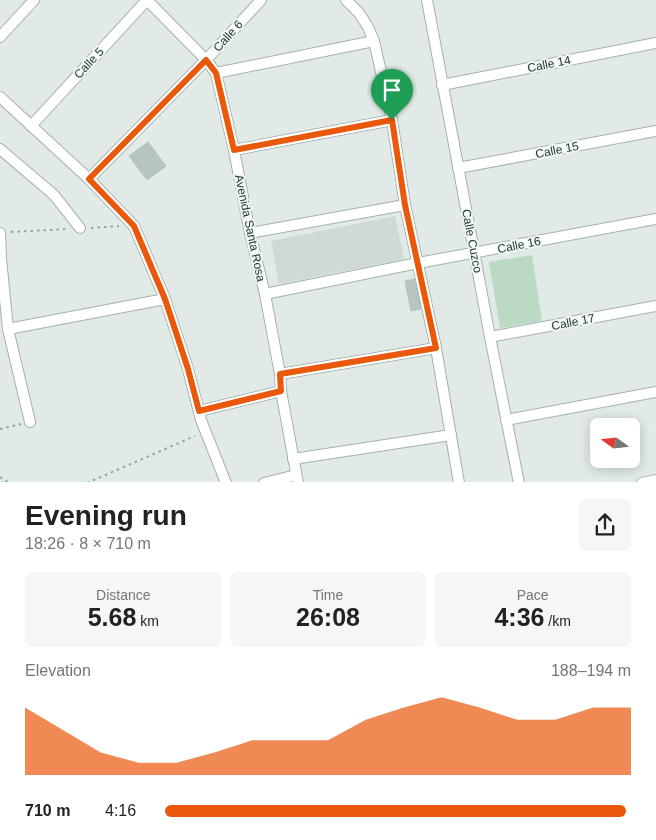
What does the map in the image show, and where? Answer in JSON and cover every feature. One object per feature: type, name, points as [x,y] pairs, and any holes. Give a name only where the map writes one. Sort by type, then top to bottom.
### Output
[{"type":"street","points":[[0,36],[34,0]]},
{"type":"street","name":"Avenida Santa Rosa","points":[[147,0],[206,60],[216,73],[265,294],[297,479]]},
{"type":"street","name":"Calle 5","points":[[30,126],[147,0]]},
{"type":"street","name":"Calle 6","points":[[89,179],[206,60],[261,0]]},
{"type":"street","points":[[346,0],[359,13],[374,41],[392,120],[405,205],[436,348],[459,482]]},
{"type":"street","name":"Calle Cuzco","points":[[427,0],[519,482]]},
{"type":"street","points":[[216,73],[374,41]]},
{"type":"street","name":"Calle 14","points":[[442,85],[656,43]]},
{"type":"street","points":[[0,97],[89,179],[134,226],[165,299],[188,369],[201,420],[226,482]]},
{"type":"street","points":[[234,150],[392,120]]},
{"type":"street","name":"Calle 15","points":[[458,168],[656,131]]},
{"type":"street","points":[[0,149],[54,195],[80,228]]},
{"type":"street","points":[[250,233],[405,205]]},
{"type":"street","name":"Calle 16","points":[[265,294],[418,263],[656,219]]},
{"type":"street","points":[[0,232],[8,329],[30,422]]},
{"type":"street","points":[[8,329],[165,299]]},
{"type":"street","name":"Calle 17","points":[[490,337],[656,306]]},
{"type":"street","points":[[280,374],[436,348]]},
{"type":"street","points":[[199,411],[281,391]]},
{"type":"street","points":[[506,420],[656,392]]},
{"type":"street","points":[[292,458],[451,434]]},
{"type":"street","points":[[264,482],[297,479]]},
{"type":"street","points":[[642,482],[656,480]]},
{"type":"path","points":[[0,429],[30,422]]},
{"type":"path","points":[[87,482],[206,432]]},
{"type":"path","points":[[0,478],[9,482]]},
{"type":"shaded area","points":[[395,216],[404,259],[279,284],[271,241]]},
{"type":"green space","points":[[532,255],[542,321],[500,328],[489,262]]},
{"type":"building","points":[[148,142],[166,166],[147,180],[129,156]]},
{"type":"building","points":[[415,279],[421,309],[411,311],[405,281]]},
{"type":"route","points":[[206,60],[216,73],[234,150],[392,120],[405,205],[436,348],[280,374],[281,391],[199,411],[188,369],[165,299],[134,226],[89,179],[206,60]]}]
